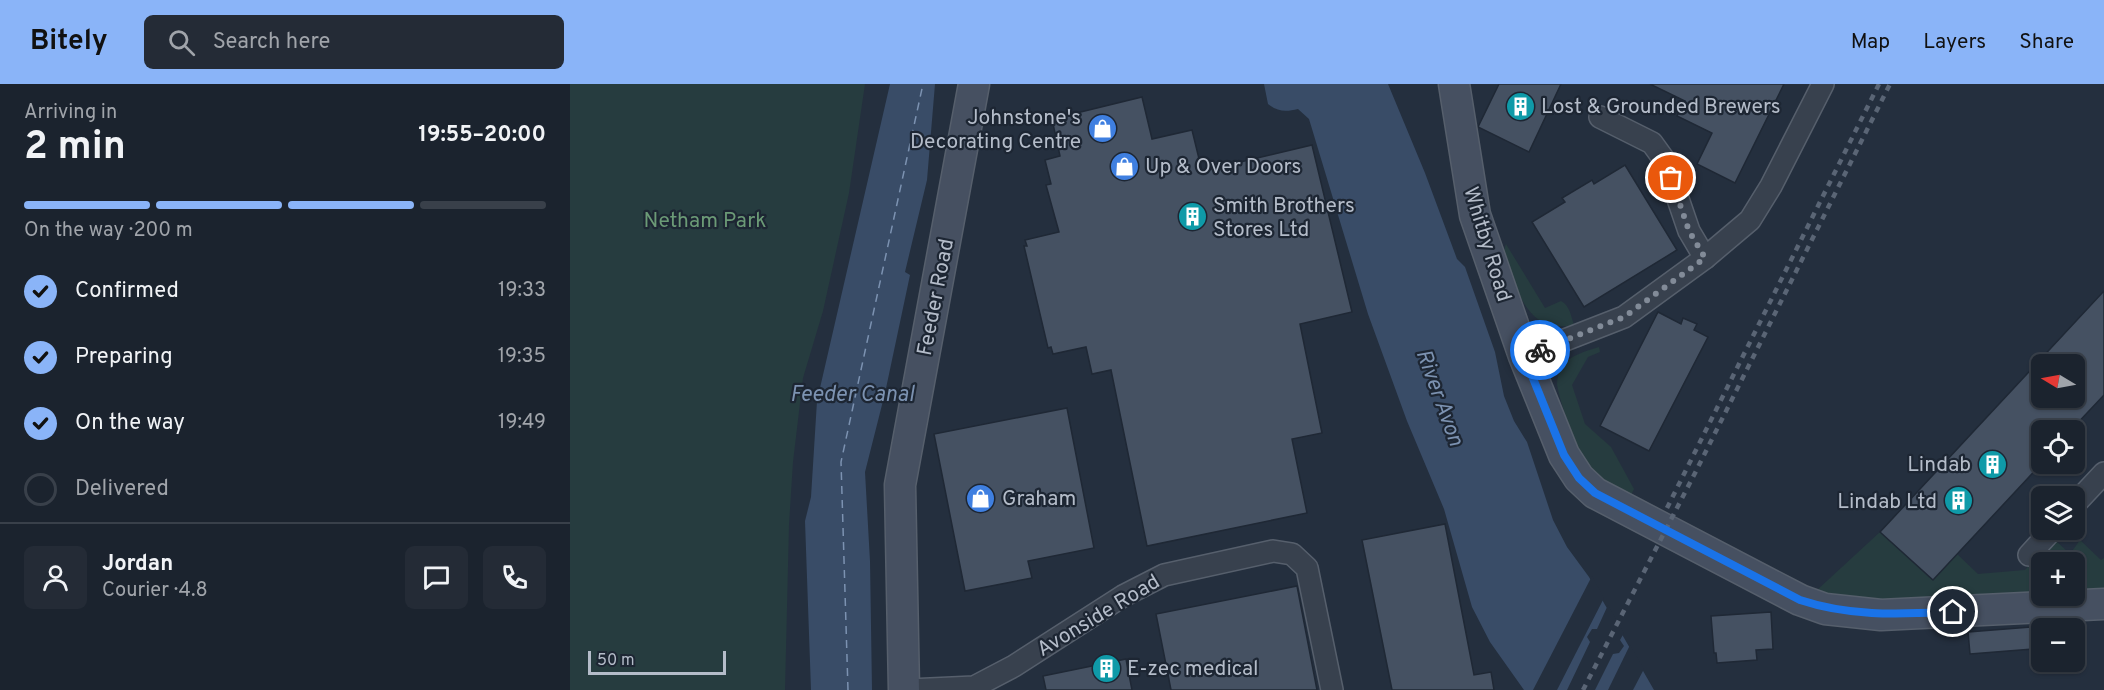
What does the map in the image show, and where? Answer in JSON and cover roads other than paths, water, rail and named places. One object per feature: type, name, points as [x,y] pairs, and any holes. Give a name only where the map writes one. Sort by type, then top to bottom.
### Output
[{"type":"street","name":"Feeder Road","points":[[904,690],[900,484],[974,84]]},
{"type":"street","name":"Whitby Road","points":[[1454,84],[1475,215],[1524,356],[1564,455],[1579,478],[1595,493],[1800,600],[1825,609],[1881,615],[2104,604]]},
{"type":"street","points":[[1524,356],[1624,317],[1705,258],[1750,220],[1771,186],[1823,84]]},
{"type":"street","points":[[1600,117],[1652,143],[1665,161],[1689,231],[1705,258]]},
{"type":"street","points":[[2085,494],[2104,474]]},
{"type":"street","points":[[2029,555],[2043,540]]},
{"type":"street","name":"Avonside Road","points":[[909,690],[974,687],[1014,666],[1123,596],[1164,575],[1273,551],[1292,554],[1307,568],[1332,690]]},
{"type":"water","name":"Feeder Canal","points":[[890,84],[935,84],[927,180],[905,272],[910,275],[885,393],[865,472],[870,561],[872,690],[811,690],[805,521],[811,497],[817,401]]},
{"type":"water","name":"River Avon","points":[[1264,84],[1388,84],[1457,259],[1465,267],[1495,352],[1504,396],[1514,421],[1527,442],[1553,520],[1567,547],[1589,577],[1654,690],[1524,690],[1490,642],[1472,607],[1444,509],[1407,421],[1368,314],[1309,119],[1298,109],[1282,111],[1268,104]]},
{"type":"railway","points":[[1667,508],[1879,84]]},
{"type":"railway","points":[[1583,690],[1694,475],[1890,84]]},
{"type":"place","name":"Lost & Grounded Brewers","points":[[1520,106]]},
{"type":"place","name":"Johnstone's Decorating Centre","points":[[1102,129]]},
{"type":"place","name":"Up & Over Doors","points":[[1124,166]]},
{"type":"place","name":"Smith Brothers Stores Ltd","points":[[1192,217]]},
{"type":"place","name":"Lindab","points":[[1992,464]]},
{"type":"place","name":"Graham","points":[[981,498]]},
{"type":"place","name":"Lindab Ltd","points":[[1958,501]]},
{"type":"place","name":"E-zec medical","points":[[1106,668]]},
{"type":"park label","name":"Netham Park","points":[[705,220]]}]
